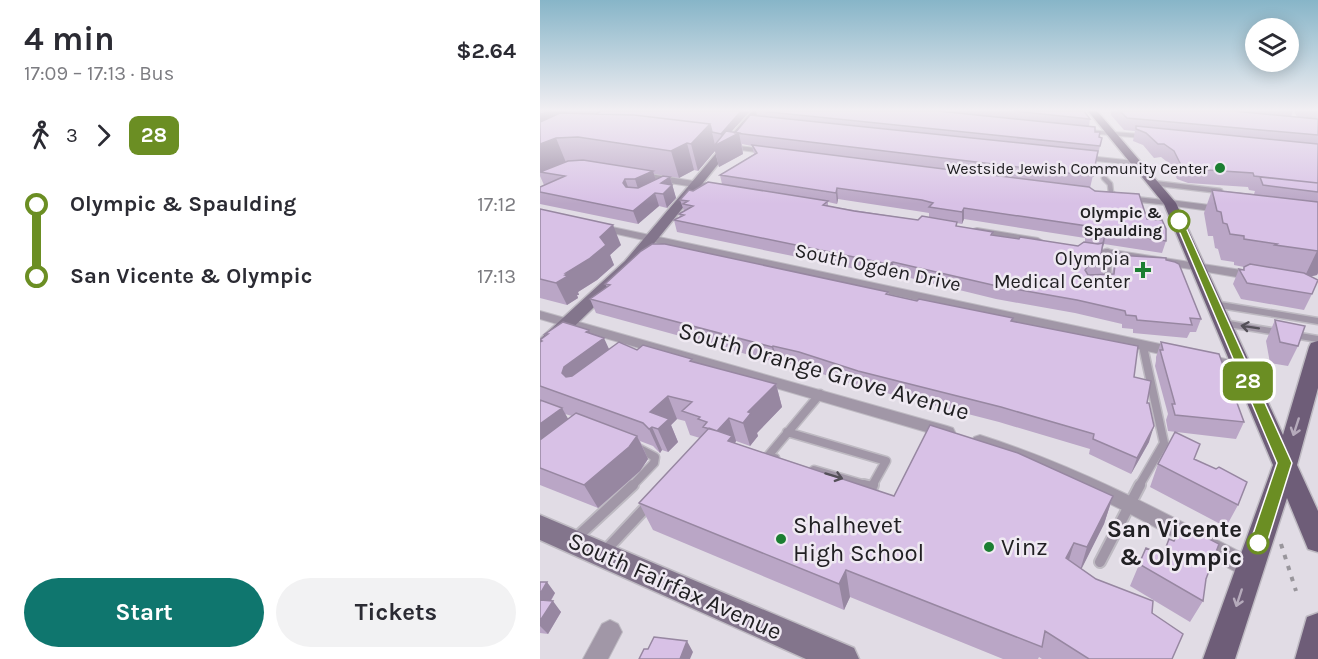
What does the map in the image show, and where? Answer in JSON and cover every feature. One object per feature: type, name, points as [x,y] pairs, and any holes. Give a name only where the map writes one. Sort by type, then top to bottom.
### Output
[{"type":"main road","points":[[1117,142],[1170,203],[1318,540]]},
{"type":"main road","points":[[1219,659],[1308,391],[1318,347]]},
{"type":"main road","points":[[1311,659],[1318,628]]},
{"type":"street","points":[[540,349],[630,264],[727,142]]},
{"type":"street","points":[[722,146],[783,154]]},
{"type":"street","points":[[1071,156],[1135,163]]},
{"type":"street","points":[[630,174],[667,183],[695,184],[716,188]]},
{"type":"street","points":[[1170,203],[1237,212]]},
{"type":"street","name":"South Ogden Drive","points":[[584,224],[1242,367]]},
{"type":"street","points":[[967,229],[1049,243]]},
{"type":"street","points":[[1106,252],[1269,279]]},
{"type":"street","name":"South Orange Grove Avenue","points":[[540,315],[567,322],[638,349],[819,394],[1019,453],[1085,481],[1250,568]]},
{"type":"street","name":"South Fairfax Avenue","points":[[540,527],[843,659]]},
{"type":"street","points":[[595,659],[610,632]]},
{"type":"lane","points":[[1107,167],[1104,178],[1110,184],[1111,193],[1117,196],[1170,203]]},
{"type":"lane","points":[[1153,183],[1229,192]]},
{"type":"lane","points":[[1097,283],[1106,283],[1109,280],[1106,252]]},
{"type":"lane","points":[[1214,304],[1318,321]]},
{"type":"lane","points":[[1223,323],[1318,339]]},
{"type":"lane","points":[[1100,562],[1129,504],[1164,443],[1143,346]]},
{"type":"lane","points":[[789,462],[768,456],[819,394]]},
{"type":"lane","points":[[787,432],[886,461],[872,487],[799,465]]},
{"type":"lane","points":[[573,541],[614,505],[654,463],[656,457],[651,452],[629,444]]},
{"type":"lane","points":[[603,554],[659,493]]},
{"type":"path","points":[[1281,544],[1296,591]]},
{"type":"building","points":[[610,142],[693,142],[671,151]]},
{"type":"building","points":[[808,142],[1009,142],[1098,151],[1093,176]]},
{"type":"building","points":[[1059,142],[1101,142],[1100,146]]},
{"type":"building","points":[[1156,142],[1295,142],[1318,144],[1318,183],[1254,176],[1253,173],[1192,169],[1181,165],[1174,151],[1164,144]]},
{"type":"building","points":[[752,145],[1089,187],[1095,191],[1139,194],[1147,219],[1162,220],[1166,229],[1166,241],[1106,232],[1104,236],[1087,232],[1087,226],[964,208],[962,212],[929,207],[933,203],[922,200],[837,188],[836,193],[720,175],[757,153]]},
{"type":"building","points":[[583,160],[653,171],[635,179],[625,179],[623,183],[626,187],[638,188],[663,176],[670,177],[661,183],[672,185],[663,194],[655,193],[633,211],[540,192],[540,187],[565,176],[540,172],[568,161]]},
{"type":"building","points":[[1260,177],[1318,183],[1318,192],[1263,185]]},
{"type":"building","points":[[708,182],[828,201],[823,205],[854,211],[918,220],[922,216],[957,222],[956,226],[993,232],[991,235],[1078,246],[1084,242],[1103,243],[1101,254],[1105,254],[1105,265],[1088,266],[1085,270],[1088,275],[1114,274],[1116,255],[1166,258],[1166,260],[1179,264],[1201,319],[1190,318],[1192,325],[1137,320],[1136,316],[1126,315],[1125,311],[1077,300],[997,286],[893,262],[888,264],[674,220],[684,215],[679,214],[693,206],[683,204],[688,201],[680,200],[689,190],[693,191]]},
{"type":"building","points":[[1212,190],[1318,202],[1318,251],[1275,245],[1277,244],[1244,239],[1244,236],[1230,234],[1227,224],[1223,223],[1221,212],[1217,211]]},
{"type":"building","points":[[540,209],[613,225],[600,237],[606,245],[566,273],[569,273],[565,275],[568,276],[556,283],[540,279]]},
{"type":"building","points":[[652,244],[665,244],[888,292],[886,294],[917,301],[919,299],[1013,318],[1011,321],[1138,346],[1134,377],[1151,381],[1147,403],[1149,403],[1154,426],[1137,458],[1093,439],[1094,434],[1001,407],[858,371],[799,352],[590,299],[610,285],[605,284]]},
{"type":"building","points":[[1250,264],[1304,273],[1318,280],[1312,294],[1247,283],[1239,269],[1244,270],[1244,267]]},
{"type":"building","points":[[1275,320],[1305,326],[1298,346],[1280,342]]},
{"type":"building","points":[[563,322],[589,330],[586,332],[604,338],[564,367],[562,373],[566,377],[572,376],[619,342],[637,350],[643,345],[692,359],[690,361],[776,384],[748,412],[751,413],[743,423],[729,418],[717,431],[703,427],[707,422],[682,411],[692,402],[668,396],[650,412],[669,419],[658,429],[652,427],[649,429],[643,423],[540,386],[540,342],[542,341],[540,340]]},
{"type":"building","points":[[1161,342],[1219,354],[1244,422],[1175,415],[1172,404],[1175,404],[1160,350],[1163,350]]},
{"type":"building","points":[[540,400],[562,408],[540,424]]},
{"type":"building","points":[[576,413],[637,436],[629,447],[584,485],[540,468],[540,440]]},
{"type":"building","points":[[930,425],[1018,453],[1113,496],[1087,547],[1074,543],[1066,558],[1096,579],[1153,601],[1152,613],[1183,634],[1172,659],[1089,659],[1045,631],[1042,647],[846,570],[839,584],[639,503],[709,428],[732,436],[728,441],[894,496]]},
{"type":"building","points":[[1175,432],[1200,444],[1194,459],[1216,469],[1219,467],[1247,482],[1238,505],[1158,464]]},
{"type":"building","points":[[1180,529],[1190,534],[1192,530],[1219,544],[1206,579],[1203,601],[1139,564],[1146,548],[1163,555],[1169,539],[1174,541]]},
{"type":"building","points":[[540,582],[547,582],[540,594]]},
{"type":"building","points":[[540,600],[553,601],[540,621]]},
{"type":"building","points":[[654,637],[687,641],[680,659],[639,659],[644,649],[648,649]]},
{"type":"bus line","name":"28","points":[[1179,221],[1284,463],[1258,543]]},
{"type":"place","name":"Westside Jewish Community Center","points":[[1220,168]]},
{"type":"place","name":"Olympic & Spaulding","points":[[1179,221]]},
{"type":"place","name":"Olympia Medical Center","points":[[1143,270]]},
{"type":"place","name":"Shalhevet High School","points":[[781,539]]},
{"type":"place","name":"San Vicente & Olympic","points":[[1258,543]]},
{"type":"place","name":"Vinz","points":[[989,547]]}]
